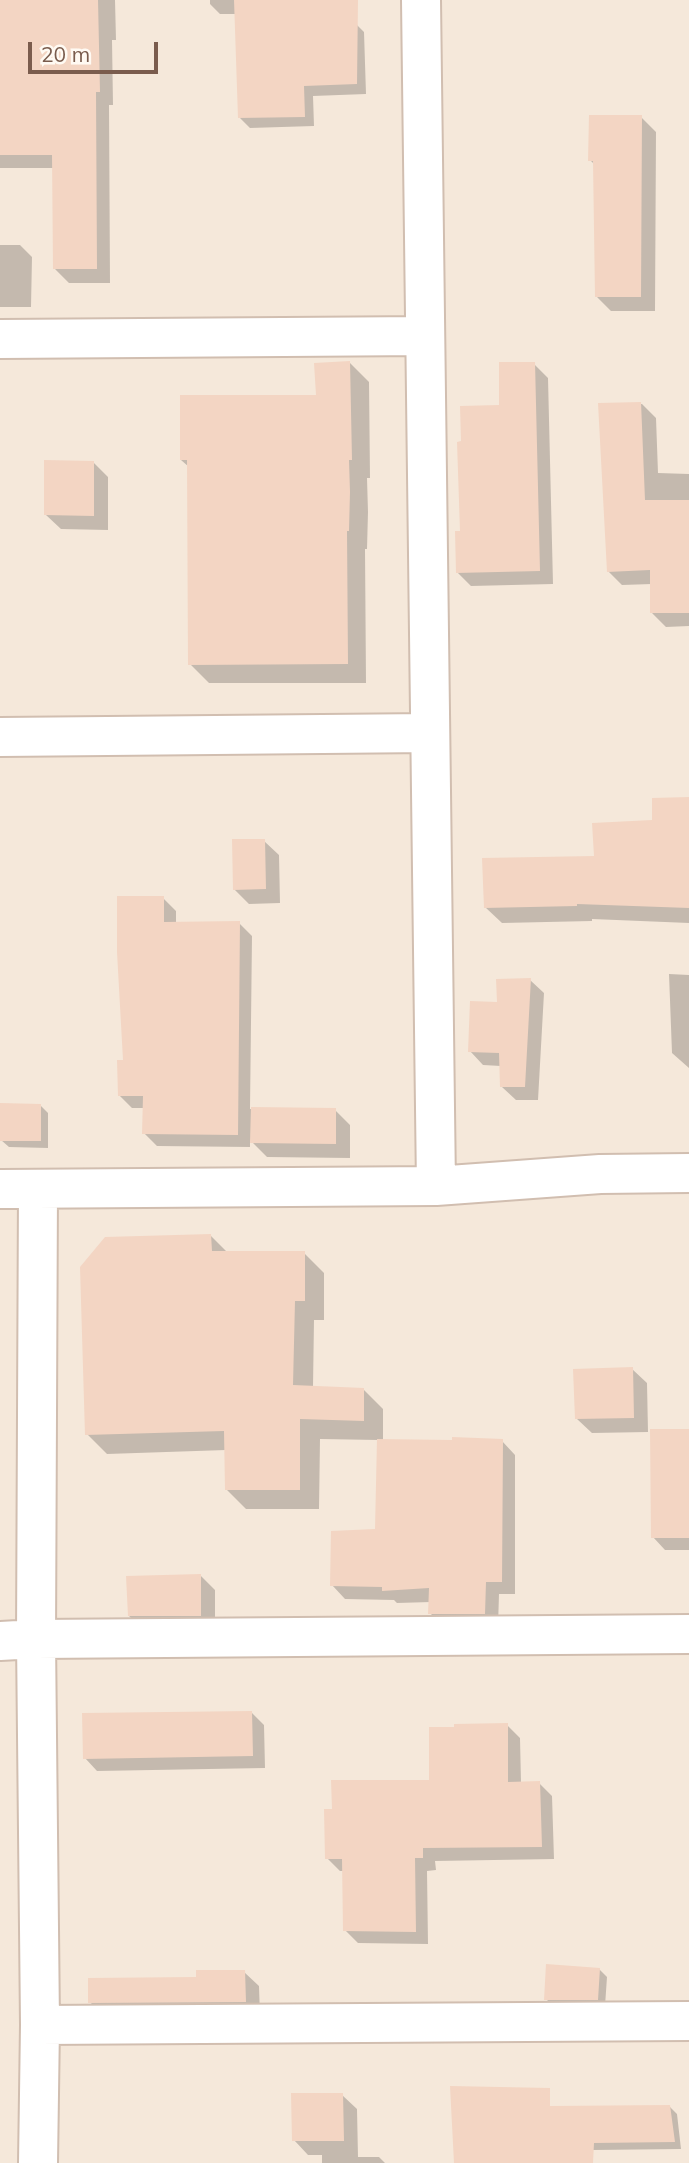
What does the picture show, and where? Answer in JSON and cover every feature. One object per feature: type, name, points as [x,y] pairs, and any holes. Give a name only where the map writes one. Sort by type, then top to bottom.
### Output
[{"type":"street","points":[[421,0],[436,1186]]},
{"type":"street","points":[[0,339],[425,336]]},
{"type":"street","points":[[0,737],[430,733]]},
{"type":"street","points":[[0,1189],[436,1186],[600,1174],[689,1173]]},
{"type":"street","points":[[38,1189],[18,1640],[40,2025],[38,2163]]},
{"type":"street","points":[[18,1640],[689,1634]]},
{"type":"street","points":[[40,2025],[689,2021]]},
{"type":"shaded area","points":[[0,0],[689,0],[689,2163],[0,2163]]},
{"type":"building","points":[[0,0],[98,0],[100,92],[96,92],[97,269],[53,269],[52,155],[0,155]]},
{"type":"building","points":[[234,0],[358,0],[357,84],[304,86],[305,117],[238,118]]},
{"type":"building","points":[[589,115],[642,115],[641,297],[595,297],[593,161],[588,161]]},
{"type":"building","points":[[350,361],[352,460],[349,460],[347,531],[348,664],[188,665],[187,460],[180,460],[180,395],[316,395],[314,363]]},
{"type":"building","points":[[499,362],[535,362],[540,571],[456,573],[455,531],[460,531],[457,442],[461,441],[460,406],[499,405]]},
{"type":"building","points":[[641,402],[645,500],[689,500],[689,613],[650,613],[650,570],[607,572],[598,403]]},
{"type":"building","points":[[44,460],[94,461],[94,516],[44,515]]},
{"type":"building","points":[[689,797],[689,908],[577,904],[484,908],[482,858],[594,856],[592,823],[652,820],[652,798]]},
{"type":"building","points":[[232,839],[265,839],[266,889],[233,890]]},
{"type":"building","points":[[117,896],[164,896],[164,922],[240,921],[238,1135],[142,1134],[143,1096],[118,1096],[117,1060],[123,1060]]},
{"type":"building","points":[[531,978],[525,1087],[500,1087],[499,1053],[468,1052],[470,1001],[497,1002],[496,979]]},
{"type":"building","points":[[0,1103],[41,1104],[41,1141],[0,1141]]},
{"type":"building","points":[[251,1107],[336,1108],[336,1144],[250,1143]]},
{"type":"building","points":[[211,1234],[212,1251],[305,1251],[305,1301],[295,1301],[293,1385],[364,1388],[364,1421],[300,1419],[300,1490],[225,1490],[224,1431],[85,1435],[80,1267],[105,1237]]},
{"type":"building","points":[[633,1367],[634,1418],[575,1419],[573,1369]]},
{"type":"building","points":[[650,1429],[689,1429],[689,1538],[651,1538]]},
{"type":"building","points":[[452,1437],[503,1439],[502,1582],[486,1582],[485,1614],[428,1614],[429,1588],[382,1591],[382,1587],[330,1586],[331,1531],[375,1529],[377,1439],[452,1440]]},
{"type":"building","points":[[201,1574],[201,1616],[128,1616],[126,1576]]},
{"type":"building","points":[[252,1711],[253,1756],[83,1759],[82,1713]]},
{"type":"building","points":[[508,1723],[508,1782],[540,1781],[542,1847],[423,1848],[423,1858],[415,1858],[416,1932],[343,1931],[342,1859],[325,1859],[324,1809],[332,1809],[331,1780],[429,1780],[429,1727]]},
{"type":"building","points":[[546,1964],[600,1968],[598,2000],[544,2000]]},
{"type":"building","points":[[196,1970],[245,1970],[246,2002],[88,2003],[88,1978],[196,1977]]},
{"type":"building","points":[[450,2086],[550,2088],[550,2106],[670,2105],[675,2142],[594,2143],[593,2163],[454,2163]]},
{"type":"building","points":[[291,2093],[343,2093],[344,2141],[292,2141]]}]
